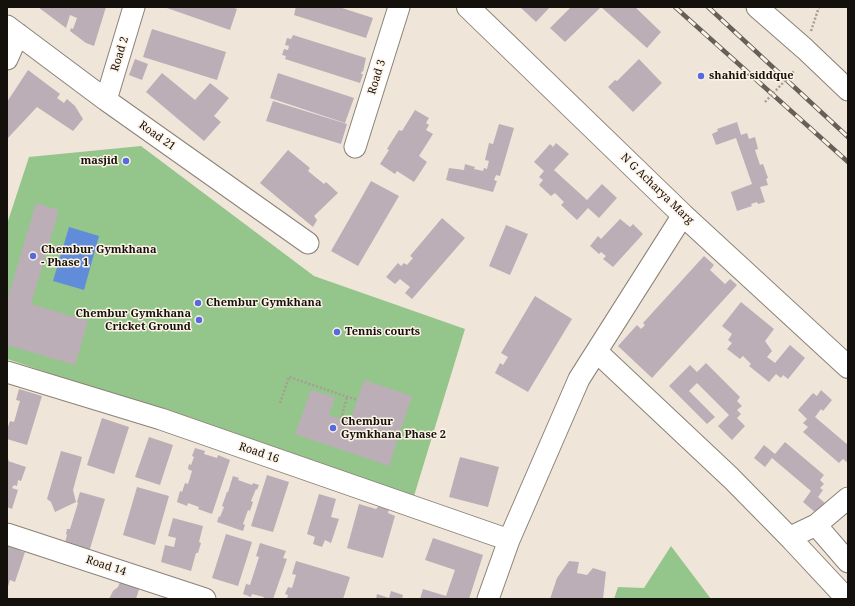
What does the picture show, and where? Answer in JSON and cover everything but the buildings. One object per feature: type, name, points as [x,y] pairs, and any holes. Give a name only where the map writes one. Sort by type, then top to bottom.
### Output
[{"type":"main road","name":"N G Acharya Marg","points":[[468,7],[684,215],[848,367]]},
{"type":"street","name":"Road 2","points":[[106,100],[134,7]]},
{"type":"street","name":"Road 3","points":[[354,147],[399,7]]},
{"type":"street","points":[[757,7],[805,49],[848,90]]},
{"type":"street","name":"Road 21","points":[[10,42],[106,100],[308,243]]},
{"type":"street","points":[[488,599],[509,540],[579,379],[684,215]]},
{"type":"street","points":[[597,352],[731,478],[847,599]]},
{"type":"street","name":"Road 16","points":[[7,372],[161,419],[509,540]]},
{"type":"street","points":[[792,540],[795,535],[816,524],[848,498]]},
{"type":"street","points":[[816,524],[848,562]]},
{"type":"street","name":"Road 14","points":[[7,534],[205,599]]},
{"type":"path","points":[[805,49],[818,7]]},
{"type":"path","points":[[765,102],[795,70]]},
{"type":"path","points":[[280,403],[289,377],[357,400]]},
{"type":"path","points":[[340,419],[347,397]]},
{"type":"green space","name":"Chembur Gymkhana","points":[[141,146],[314,276],[465,329],[414,496],[7,359],[7,224],[29,157]]},
{"type":"green space","points":[[671,546],[711,599],[614,599],[618,587],[644,588]]},
{"type":"water","points":[[69,227],[99,236],[84,290],[53,281]]},
{"type":"railway","points":[[675,7],[848,162]]},
{"type":"railway","points":[[708,7],[848,137]]},
{"type":"place","name":"shahid siddque","points":[[701,76]]},
{"type":"place","name":"masjid","points":[[126,161]]},
{"type":"place","name":"Chembur Gymkhana - Phase 1","points":[[33,256]]},
{"type":"place","name":"Chembur Gymkhana","points":[[198,303]]},
{"type":"place","name":"Chembur Gymkhana Cricket Ground","points":[[199,320]]},
{"type":"place","name":"Tennis courts","points":[[337,332]]},
{"type":"place","name":"Chembur Gymkhana Phase 2","points":[[333,428]]}]
